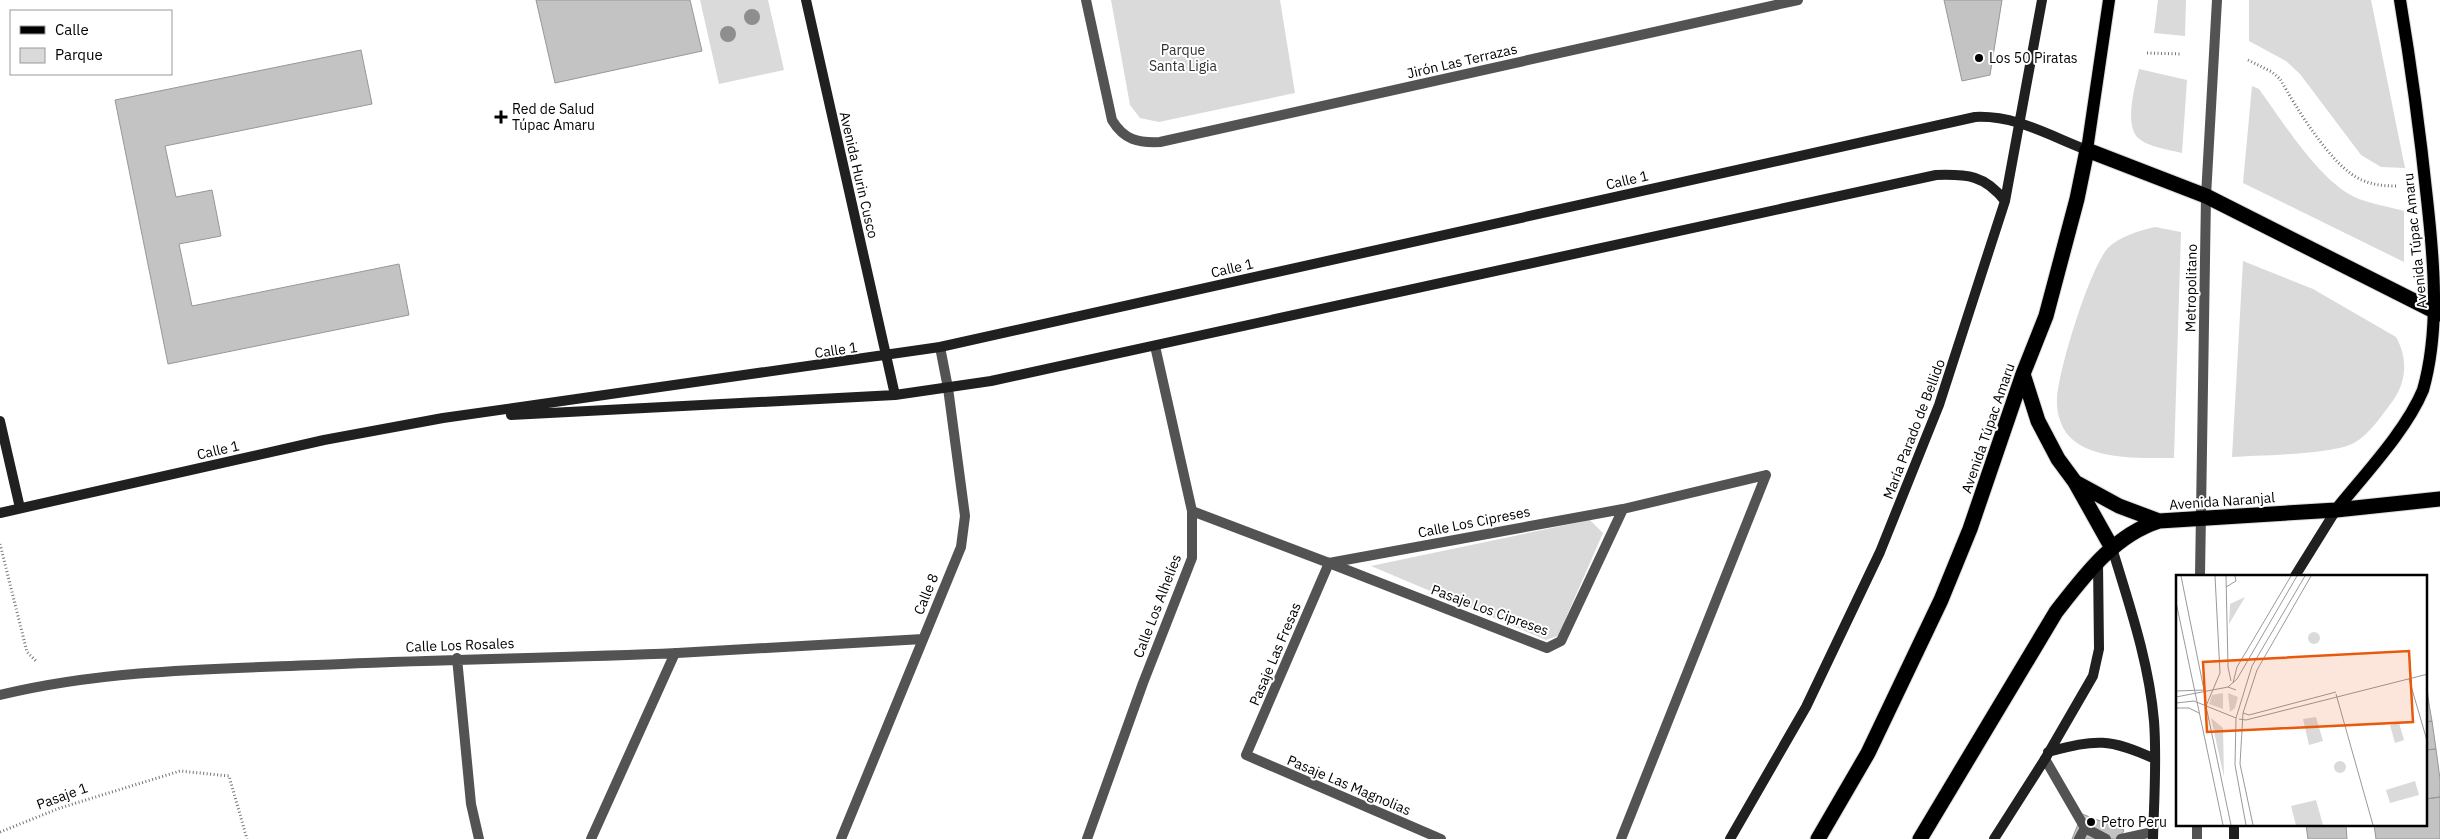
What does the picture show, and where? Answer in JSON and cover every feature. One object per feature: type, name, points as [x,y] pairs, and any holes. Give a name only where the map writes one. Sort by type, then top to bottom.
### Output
[{"type":"highway","points":[[2087,150],[2206,196],[2439,314]]},
{"type":"highway","name":"Avenida Túpac Amaru","points":[[1818,839],[1868,753],[1942,600],[1970,529],[2023,374],[2046,316],[2077,199],[2087,150]]},
{"type":"highway","name":"Avenida Naranjal","points":[[2023,374],[2038,421],[2058,460],[2075,482],[2119,506],[2158,522],[2203,517],[2336,510],[2440,500]]},
{"type":"highway","points":[[2075,482],[2112,548]]},
{"type":"highway","points":[[1920,839],[2056,612],[2112,548],[2135,531],[2158,522]]},
{"type":"main road","name":"Avenida Túpac Amaru","points":[[2087,150],[2109,0]]},
{"type":"main road","name":"Avenida Túpac Amaru","points":[[2336,510],[2397,433],[2423,391],[2433,361],[2439,314],[2413,78],[2400,0]]},
{"type":"street","name":"Avenida Hurin Cusco","points":[[806,0],[894,395]]},
{"type":"street","name":"Jirón Las Terrazas","points":[[1086,0],[1112,120],[1119,131],[1131,140],[1160,142],[1759,4],[1798,0]]},
{"type":"street","name":"María Parado de Bellido","points":[[1730,839],[1806,707],[1901,503],[1939,405],[2004,202],[2042,0]]},
{"type":"street","name":"Metropolitano","points":[[2200,575],[2203,517],[2206,196],[2217,0]]},
{"type":"street","name":"Calle 1","points":[[0,513],[324,440],[443,418],[940,348],[1975,117],[1996,116],[2020,122],[2087,150]]},
{"type":"street","name":"Calle 1","points":[[443,418],[894,395],[948,388],[991,381],[1155,346],[1936,175],[1960,174],[1980,179],[1996,189],[2004,202]]},
{"type":"street","name":"Calle Los Alhelíes","points":[[1087,839],[1143,682],[1192,558],[1192,511],[1155,346]]},
{"type":"street","name":"Calle 8","points":[[841,839],[961,547],[965,516],[948,388],[940,348]]},
{"type":"street","points":[[0,421],[20,508]]},
{"type":"street","name":"Calle Los Cipreses","points":[[1329,563],[1623,508],[1766,475],[1621,839]]},
{"type":"street","name":"Pasaje Los Cipreses","points":[[1329,563],[1547,648],[1561,641],[1623,508]]},
{"type":"street","points":[[2296,575],[2336,510]]},
{"type":"street","points":[[1192,511],[1329,563]]},
{"type":"street","points":[[2112,548],[2129,602],[2144,660],[2154,720],[2153,836],[2121,839]]},
{"type":"street","points":[[1994,839],[2047,756],[2093,676],[2099,649],[2098,562]]},
{"type":"street","name":"Pasaje Las Fresas","points":[[1246,755],[1329,563]]},
{"type":"street","name":"Calle Los Rosales","points":[[0,695],[34,686],[136,674],[457,658],[674,653],[923,639]]},
{"type":"street","points":[[591,839],[674,653]]},
{"type":"street","points":[[457,658],[470,804],[478,839]]},
{"type":"street","points":[[2047,756],[2092,742],[2110,742],[2125,745],[2155,759]]},
{"type":"street","name":"Pasaje Las Magnolias","points":[[1246,755],[1441,839]]},
{"type":"street","points":[[2047,756],[2085,828],[2106,839]]},
{"type":"street","points":[[2197,826],[2197,839]]},
{"type":"street","points":[[2234,826],[2234,839]]},
{"type":"street","points":[[2079,839],[2085,828]]},
{"type":"path","points":[[2147,53],[2182,54]]},
{"type":"path","points":[[2248,60],[2272,72],[2280,79],[2314,132],[2348,172],[2361,180],[2378,185],[2396,186]]},
{"type":"path","points":[[0,544],[27,652],[38,662]]},
{"type":"path","name":"Pasaje 1","points":[[0,832],[60,808],[180,771],[229,776],[247,839]]},
{"type":"green space","points":[[700,0],[768,0],[784,70],[719,84]]},
{"type":"green space","name":"Parque Santa Ligia","points":[[1111,0],[1280,0],[1295,93],[1159,122],[1140,118],[1130,105]]},
{"type":"green space","points":[[2158,0],[2186,0],[2185,36],[2154,33]]},
{"type":"green space","points":[[2249,0],[2371,0],[2405,168],[2381,167],[2361,155],[2300,74],[2286,61],[2249,41]]},
{"type":"green space","points":[[2139,69],[2187,80],[2182,153],[2147,144],[2138,138],[2134,132],[2131,114]]},
{"type":"green space","points":[[2252,86],[2259,89],[2304,151],[2331,180],[2359,199],[2404,211],[2404,262],[2243,183]]},
{"type":"green space","points":[[2155,227],[2181,232],[2174,458],[2133,458],[2103,454],[2090,450],[2078,443],[2063,428],[2057,404],[2063,367],[2084,299],[2092,278],[2107,249],[2123,237]]},
{"type":"green space","points":[[2243,261],[2313,289],[2396,337],[2403,353],[2404,362],[2401,386],[2392,402],[2375,424],[2354,443],[2343,447],[2313,452],[2232,457]]},
{"type":"green space","points":[[1590,520],[1603,533],[1558,636],[1546,640],[1371,566]]},
{"type":"building","points":[[536,0],[690,0],[702,51],[555,83]]},
{"type":"building","points":[[1944,0],[2002,0],[1990,75],[1962,81]]},
{"type":"building","points":[[361,50],[372,104],[165,146],[176,197],[212,190],[221,236],[179,244],[192,306],[399,264],[409,315],[168,364],[115,100]]},
{"type":"building","points":[[2428,704],[2429,704],[2432,721],[2428,722]]},
{"type":"building","points":[[2432,721],[2436,749],[2428,750],[2428,722]]},
{"type":"building","points":[[2436,749],[2440,797],[2428,799],[2428,750]]},
{"type":"building","points":[[2440,797],[2440,839],[2376,839],[2374,826],[2428,826],[2428,799]]},
{"type":"building","name":"Petro Peru","points":[[2082,814],[2124,830],[2120,839],[2072,839]]},
{"type":"building","points":[[2306,826],[2346,826],[2347,839],[2308,839]]},
{"type":"place","name":"Los 50 Piratas","points":[[1979,58]]},
{"type":"place","name":"Red de Salud Túpac Amaru","points":[[501,117]]},
{"type":"place","name":"Petro Peru","points":[[2091,822]]}]
